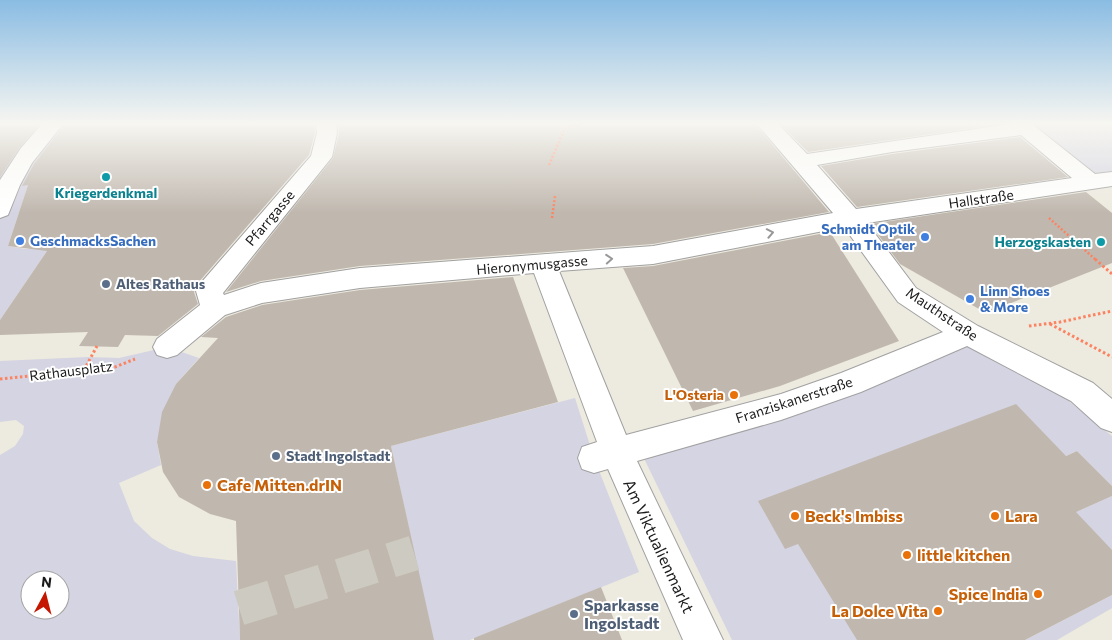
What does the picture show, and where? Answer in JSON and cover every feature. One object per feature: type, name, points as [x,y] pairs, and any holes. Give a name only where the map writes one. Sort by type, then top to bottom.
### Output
[{"type":"street","points":[[1,200],[17,167],[28,154]]},
{"type":"street","name":"Pfarrgasse","points":[[214,308],[209,291],[321,154]]},
{"type":"street","name":"Mauthstraße","points":[[795,154],[847,214],[907,295],[968,334],[1082,392],[1112,418]]},
{"type":"street","points":[[802,161],[845,154]]},
{"type":"street","points":[[1063,154],[1102,181]]},
{"type":"street","name":"Hallstraße","points":[[847,214],[1102,181]]},
{"type":"street","name":"Hieronymusgasse","points":[[214,308],[261,293],[360,278],[653,256],[847,214]]},
{"type":"street","name":"Am Viktualienmarkt","points":[[538,264],[616,452],[703,640]]},
{"type":"street","points":[[167,347],[214,308]]},
{"type":"street","name":"Franziskanerstraße","points":[[616,452],[781,407],[850,383],[968,334]]},
{"type":"path","points":[[549,165],[554,154]]},
{"type":"path","points":[[1020,193],[1112,274]]},
{"type":"path","points":[[552,218],[555,196]]},
{"type":"path","points":[[1060,322],[1112,311]]},
{"type":"path","points":[[1049,324],[1112,357]]},
{"type":"path","points":[[84,370],[97,346]]},
{"type":"path","name":"Rathausplatz","points":[[0,379],[115,366],[167,347]]},
{"type":"shaded area","points":[[0,154],[51,154],[28,185],[8,246],[26,249],[49,248],[0,320]]},
{"type":"shaded area","points":[[1042,154],[1112,154],[1112,179],[1079,185]]},
{"type":"shaded area","points":[[959,338],[1055,390],[1112,436],[1112,486],[1077,451],[1038,468],[1078,511],[1112,496],[1112,550],[860,640],[732,640],[638,446]]},
{"type":"shaded area","points":[[167,347],[199,358],[176,384],[157,442],[161,465],[119,483],[134,521],[152,538],[170,549],[193,556],[236,561],[240,640],[0,640],[0,455],[15,446],[23,434],[24,426],[16,420],[0,422],[0,361],[88,357],[119,358]]},
{"type":"shaded area","points":[[575,398],[594,458],[639,572],[470,640],[433,640],[391,446]]},
{"type":"shaded area","points":[[1112,595],[1112,608],[1057,640],[1025,640]]},
{"type":"building","points":[[0,154],[15,154],[0,177]]},
{"type":"building","points":[[42,154],[309,154],[198,283],[194,292],[198,304],[158,336],[125,335],[118,347],[79,346],[88,332],[0,335],[0,320],[47,251],[8,246],[28,185],[22,186]]},
{"type":"building","points":[[334,154],[780,154],[829,212],[653,244],[360,266],[261,281],[226,292],[333,158]]},
{"type":"building","points":[[892,154],[1040,154],[1068,177],[857,207],[821,166]]},
{"type":"building","points":[[1086,192],[1112,213],[1112,263],[986,313],[900,264],[870,224]]},
{"type":"building","points":[[830,232],[899,341],[780,386],[693,411],[623,268],[653,266]]},
{"type":"building","name":"Stadt Ingolstadt","points":[[513,277],[558,402],[391,446],[434,640],[240,640],[236,521],[210,514],[179,497],[163,472],[157,442],[162,412],[176,384],[218,338],[201,337],[226,317],[262,305],[360,290]]},
{"type":"building","points":[[1016,404],[1066,456],[1077,451],[1112,486],[1112,496],[1076,512],[1112,550],[1112,595],[1025,640],[857,640],[798,544],[785,549],[758,501]]},
{"type":"building","name":"Sparkasse Ingolstadt","points":[[601,587],[622,640],[474,640],[474,638]]},
{"type":"tunnel","points":[[239,608],[414,553]]},
{"type":"place","name":"Kriegerdenkmal","points":[[106,177]]},
{"type":"place","name":"Schmidt Optik am Theater","points":[[925,237]]},
{"type":"place","name":"GeschmacksSachen","points":[[20,241]]},
{"type":"place","name":"Herzogskasten","points":[[1101,242]]},
{"type":"place","name":"Altes Rathaus","points":[[106,284]]},
{"type":"place","name":"Linn Shoes & More","points":[[970,299]]},
{"type":"place","name":"L'Osteria","points":[[734,395]]},
{"type":"place","name":"Stadt Ingolstadt","points":[[276,456]]},
{"type":"place","name":"Cafe Mitten.drIN","points":[[207,485]]},
{"type":"place","name":"Beck's Imbiss","points":[[795,516]]},
{"type":"place","name":"Lara","points":[[995,516]]},
{"type":"place","name":"little kitchen","points":[[907,555]]},
{"type":"place","name":"Spice India","points":[[1038,594]]},
{"type":"place","name":"La Dolce Vita","points":[[938,611]]},
{"type":"place","name":"Sparkasse Ingolstadt","points":[[574,614]]}]
